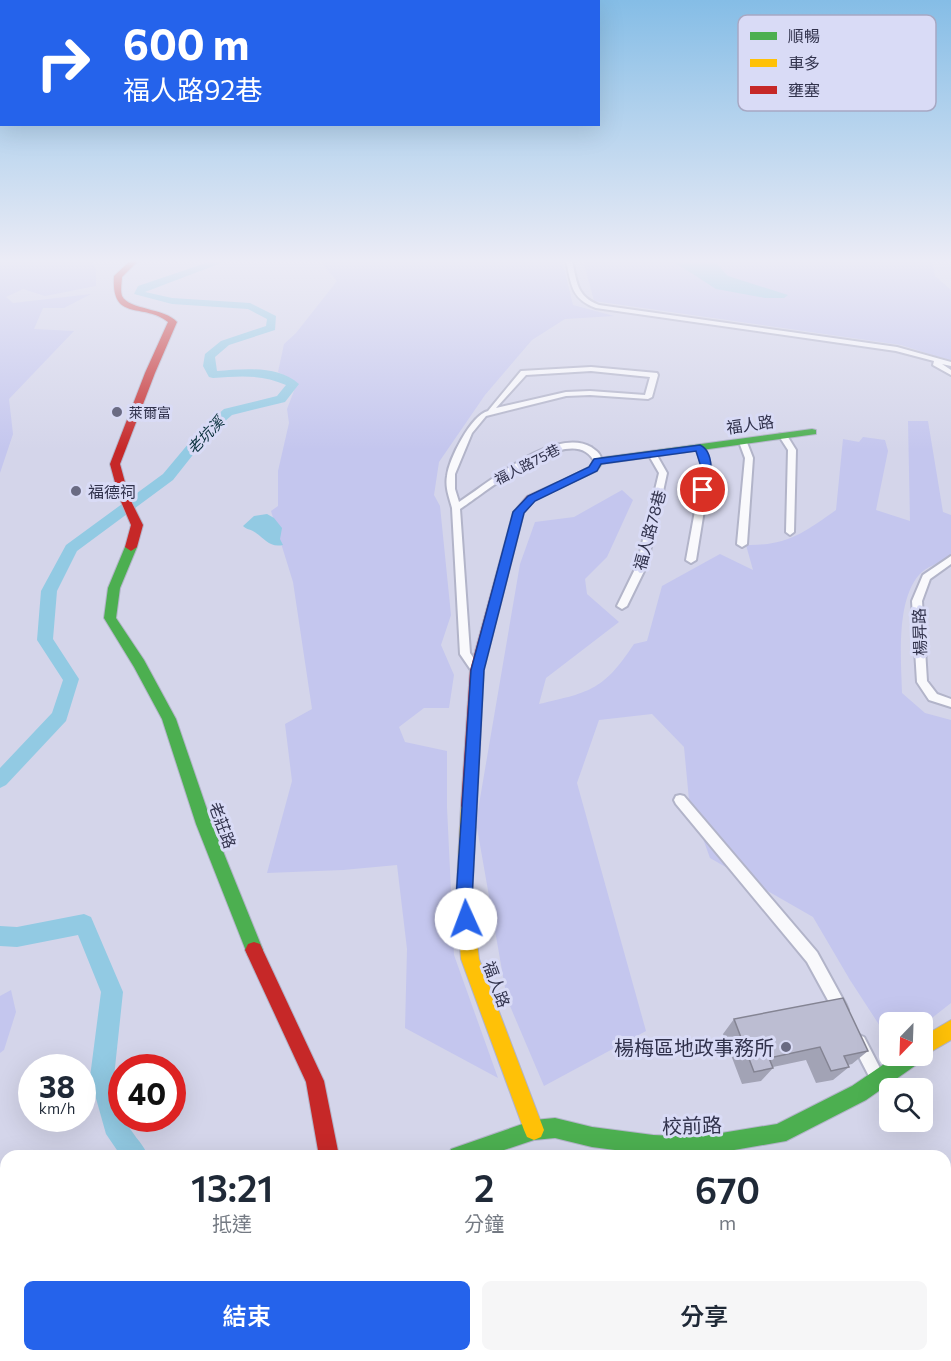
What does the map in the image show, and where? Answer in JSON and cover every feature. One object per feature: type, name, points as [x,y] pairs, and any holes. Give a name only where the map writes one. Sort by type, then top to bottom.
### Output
[{"type":"street","name":"老莊路","points":[[172,324],[115,464],[137,525],[134,541],[114,588],[110,618],[139,664],[169,719],[204,824],[245,932],[315,1081],[328,1150]]},
{"type":"street","points":[[714,324],[920,353],[951,364]]},
{"type":"street","points":[[920,353],[951,373]]},
{"type":"street","points":[[477,670],[465,654],[456,508],[451,489],[451,474],[468,434],[483,414],[491,410],[566,394],[590,393],[648,397],[654,375],[591,369],[524,373],[491,410]]},
{"type":"street","name":"福人路","points":[[534,1130],[470,959],[464,899],[477,670],[519,512],[531,498],[593,469],[598,461],[812,432]]},
{"type":"street","points":[[783,436],[792,450],[790,532]]},
{"type":"street","points":[[742,543],[749,458],[743,442]]},
{"type":"street","name":"福人路75巷","points":[[456,508],[487,484],[551,449],[566,445],[585,446],[596,454],[598,461]]},
{"type":"street","points":[[691,560],[706,467],[700,448]]},
{"type":"street","name":"福人路78巷","points":[[622,606],[642,566],[663,472],[652,454]]},
{"type":"street","name":"楊昇路","points":[[951,559],[926,577],[917,602],[922,682],[933,697],[951,703]]},
{"type":"street","points":[[680,800],[812,957],[879,1079]]},
{"type":"street","points":[[933,1041],[951,1029]]},
{"type":"street","name":"校前路","points":[[880,1078],[898,1066]]},
{"type":"street","name":"校前路","points":[[476,1150],[534,1130],[555,1128],[592,1137],[653,1145],[697,1147],[743,1142],[779,1134],[859,1093],[879,1079]]},
{"type":"shaded area","points":[[0,324],[36,324],[34,329],[74,331],[9,399],[13,434],[0,473]]},
{"type":"shaded area","points":[[303,324],[558,324],[532,340],[485,395],[439,462],[434,495],[440,506],[451,615],[441,645],[454,675],[449,708],[424,708],[399,727],[405,742],[447,751],[447,807],[454,955],[498,1078],[405,1028],[407,949],[397,865],[267,873],[292,781],[285,724],[312,709],[293,582],[271,511],[278,506],[278,471],[289,423],[287,409],[297,383],[278,372],[284,344]]},
{"type":"shaded area","points":[[751,324],[951,324],[951,361],[901,345]]},
{"type":"shaded area","points":[[908,421],[928,421],[943,512],[951,515],[951,557],[919,575],[906,600],[901,631],[902,693],[925,713],[951,720],[951,1003],[933,1017],[933,1012],[879,1012],[879,1025],[813,917],[710,858],[689,800],[684,747],[652,714],[599,720],[577,783],[646,1031],[544,1086],[507,999],[476,822],[520,564],[535,522],[574,517],[622,490],[633,500],[607,557],[585,579],[587,594],[619,622],[546,678],[539,704],[572,696],[595,686],[614,671],[634,644],[647,641],[662,586],[720,554],[753,570],[746,545],[773,543],[795,536],[836,510],[843,439],[859,442],[863,437],[885,440],[888,451],[876,510],[910,521]]},
{"type":"shaded area","points":[[267,514],[274,518],[282,528],[280,539],[283,545],[271,544],[243,526],[254,516]]},
{"type":"shaded area","points":[[11,990],[16,1012],[4,1050],[0,1053],[0,996]]},
{"type":"building","name":"楊梅區地政事務所","points":[[843,998],[868,1051],[844,1056],[849,1067],[831,1071],[820,1047],[769,1058],[773,1068],[754,1072],[734,1019]]},
{"type":"waterway","name":"老坑溪","points":[[0,780],[60,716],[71,679],[45,640],[49,591],[71,548],[168,477],[203,434],[228,412],[281,399],[293,384],[263,373],[213,375],[209,366],[209,356],[225,343],[271,328],[271,324]]},
{"type":"waterway","name":"老坑溪","points":[[0,936],[17,937],[84,924],[112,992],[102,1077],[118,1134],[131,1150]]},
{"type":"traffic: fast","points":[[558,485],[593,469],[598,461],[812,432]]},
{"type":"traffic: fast","points":[[131,547],[114,588],[110,618],[139,664],[169,719],[204,824],[254,950]]},
{"type":"traffic: fast","points":[[476,1150],[534,1130],[555,1128],[592,1137],[653,1145],[697,1147],[779,1134],[859,1093],[898,1066]]},
{"type":"traffic: slow","points":[[469,806],[464,899],[470,959],[534,1130]]},
{"type":"traffic: slow","points":[[933,1041],[951,1029]]},
{"type":"traffic: jam","points":[[131,547],[137,525],[124,497],[115,464],[150,373],[172,324]]},
{"type":"traffic: jam","points":[[469,806],[477,670],[519,512],[531,498],[558,485]]},
{"type":"traffic: jam","points":[[254,950],[315,1081],[328,1150]]},
{"type":"place","name":"萊爾富","points":[[117,412]]},
{"type":"place","name":"福德祠","points":[[76,491]]},
{"type":"place","name":"楊梅區地政事務所","points":[[786,1047]]},
{"type":"route","points":[[466,919],[464,899],[473,777],[477,670],[519,512],[531,498],[593,469],[598,461],[700,448],[706,467],[703,490]]}]
